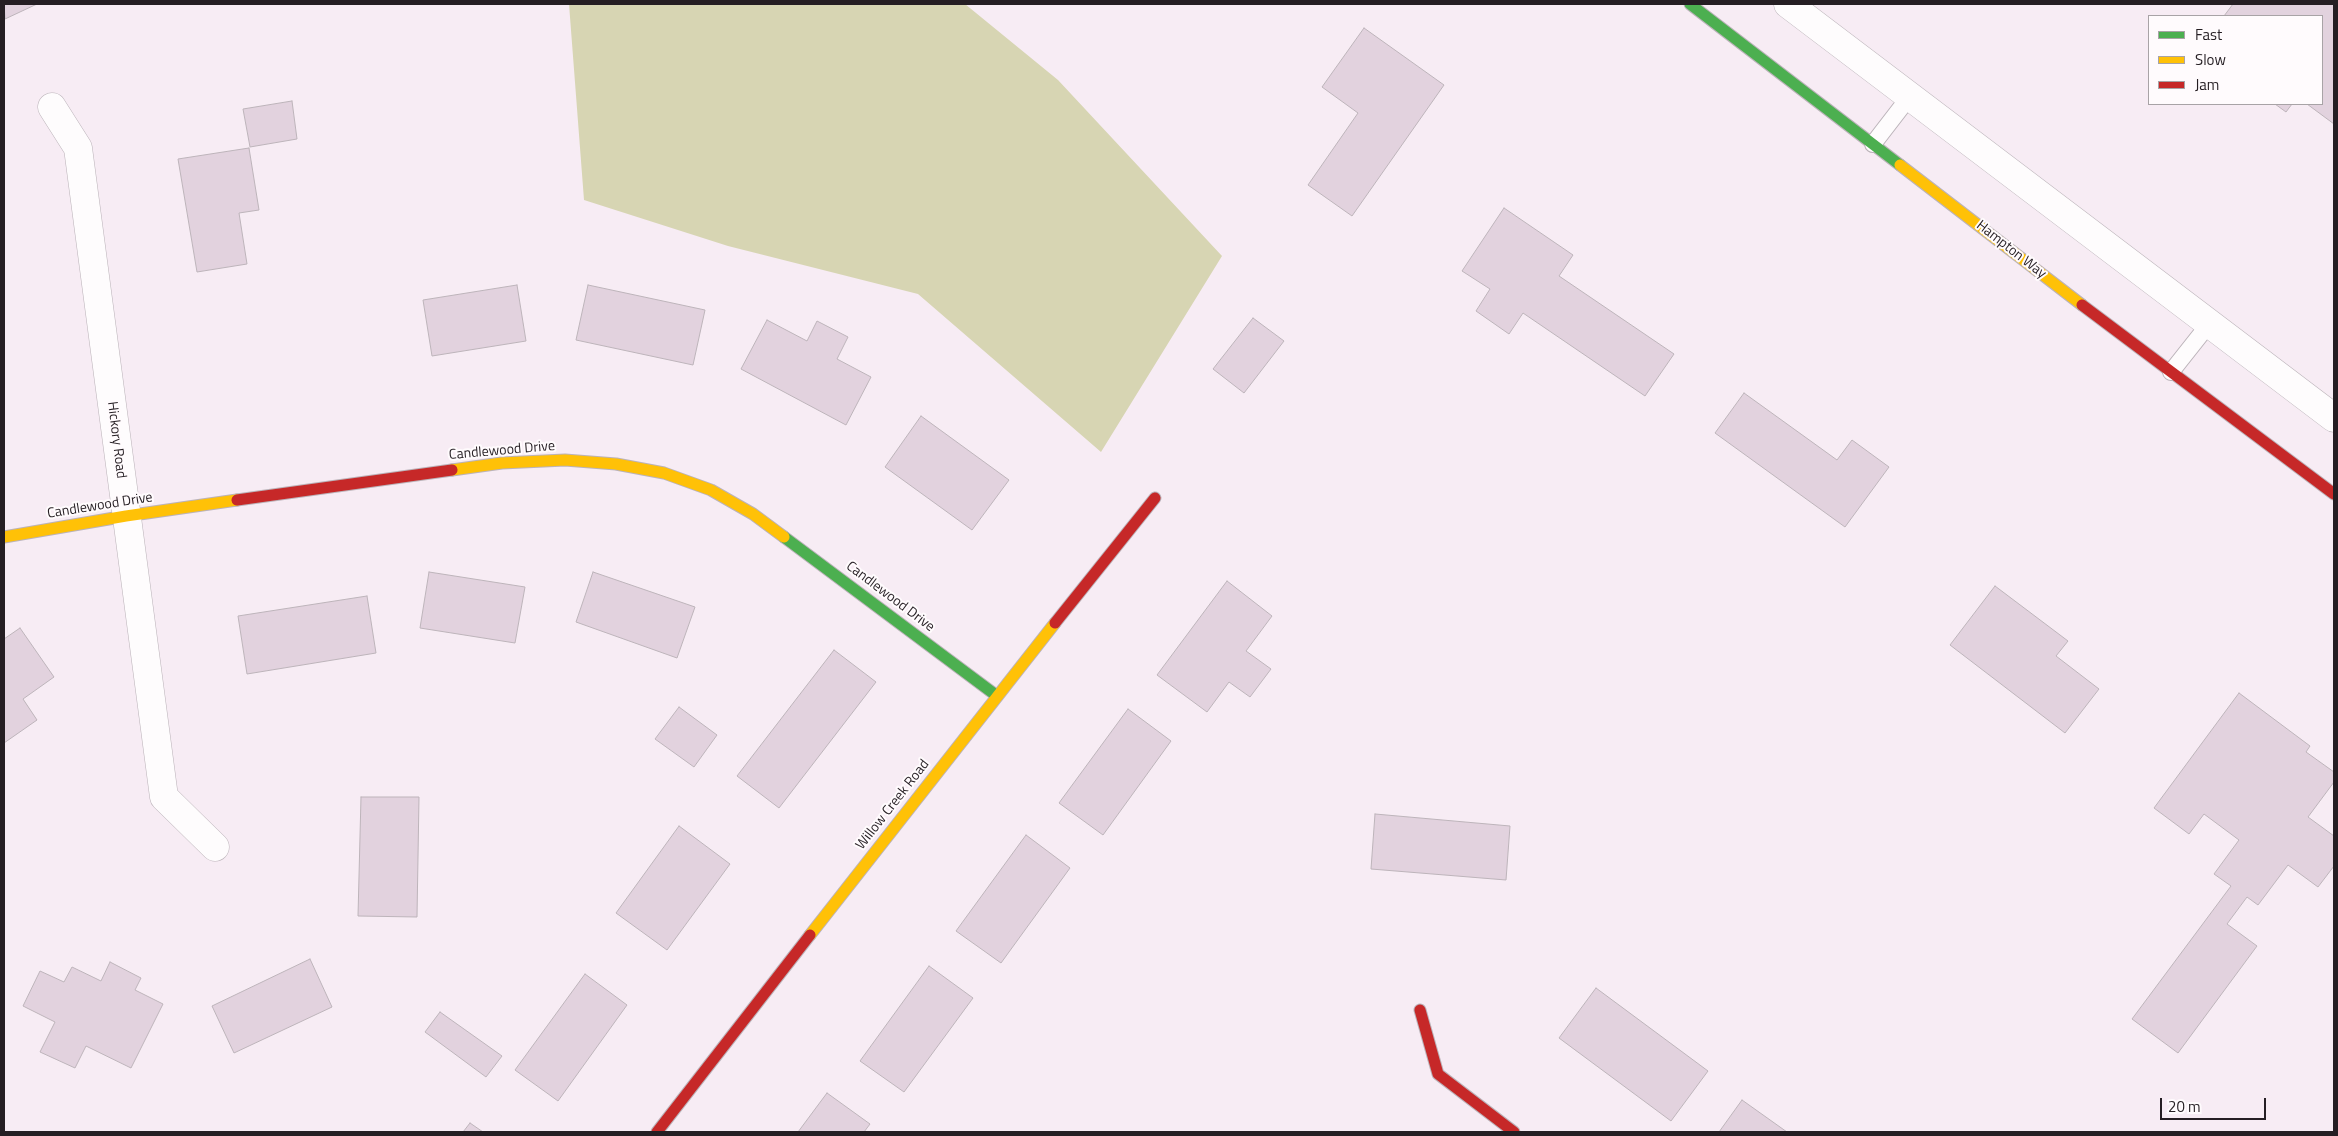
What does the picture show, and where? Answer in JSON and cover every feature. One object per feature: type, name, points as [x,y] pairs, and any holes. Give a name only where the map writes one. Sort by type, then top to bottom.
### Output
[{"type":"street","name":"Hampton Way","points":[[1690,4],[2334,494]]},
{"type":"street","points":[[1788,4],[2334,418]]},
{"type":"street","name":"Hickory Road","points":[[52,108],[78,148],[164,797],[215,847]]},
{"type":"street","name":"Candlewood Drive","points":[[4,537],[126,516],[502,463],[564,460],[616,464],[664,473],[712,490],[754,514],[997,696]]},
{"type":"street","name":"Willow Creek Road","points":[[657,1132],[997,696],[1155,498]]},
{"type":"street","points":[[1420,1010],[1438,1074],[1514,1132]]},
{"type":"lane","points":[[1873,144],[1910,96]]},
{"type":"lane","points":[[2172,372],[2209,324]]},
{"type":"shaded area","points":[[569,4],[965,4],[1058,80],[1222,256],[1101,452],[918,294],[728,246],[584,200]]},
{"type":"building","points":[[4,4],[37,4],[5,19]]},
{"type":"building","points":[[2233,4],[2334,4],[2334,124],[2308,105],[2323,105],[2323,15],[2225,15]]},
{"type":"building","points":[[1364,28],[1444,85],[1352,216],[1308,185],[1358,113],[1322,87]]},
{"type":"building","points":[[292,101],[297,139],[250,147],[243,109]]},
{"type":"building","points":[[2276,105],[2291,105],[2286,112]]},
{"type":"building","points":[[249,148],[259,210],[239,213],[247,264],[197,272],[178,159]]},
{"type":"building","points":[[1504,208],[1573,255],[1559,276],[1674,354],[1645,396],[1523,313],[1509,334],[1476,311],[1490,289],[1462,271]]},
{"type":"building","points":[[517,285],[526,341],[432,356],[423,300]]},
{"type":"building","points":[[588,285],[705,310],[693,365],[576,340]]},
{"type":"building","points":[[1253,318],[1284,341],[1244,393],[1213,369]]},
{"type":"building","points":[[767,320],[807,341],[817,321],[848,337],[837,359],[871,377],[846,425],[741,369]]},
{"type":"building","points":[[1744,393],[1837,460],[1852,440],[1889,467],[1845,527],[1715,433]]},
{"type":"building","points":[[921,416],[1009,480],[972,530],[885,467]]},
{"type":"building","points":[[429,572],[525,587],[515,643],[420,628]]},
{"type":"building","points":[[593,572],[695,607],[677,658],[576,622]]},
{"type":"building","points":[[1227,581],[1272,616],[1246,651],[1271,669],[1250,697],[1229,682],[1207,712],[1157,675]]},
{"type":"building","points":[[1995,586],[2068,641],[2056,656],[2099,689],[2065,733],[1950,645]]},
{"type":"building","points":[[367,596],[376,653],[247,674],[238,616]]},
{"type":"building","points":[[20,628],[54,677],[23,699],[37,720],[4,743],[4,639]]},
{"type":"building","points":[[834,650],[876,682],[779,808],[737,776]]},
{"type":"building","points":[[2239,693],[2310,746],[2306,752],[2334,772],[2334,782],[2308,817],[2334,836],[2334,866],[2318,887],[2288,865],[2258,905],[2247,897],[2227,924],[2257,946],[2178,1053],[2132,1019],[2231,886],[2214,874],[2239,840],[2204,814],[2189,834],[2154,808]]},
{"type":"building","points":[[679,707],[717,735],[694,767],[655,739]]},
{"type":"building","points":[[1128,709],[1171,741],[1103,835],[1059,803]]},
{"type":"building","points":[[361,797],[419,797],[417,917],[358,916]]},
{"type":"building","points":[[1375,814],[1510,826],[1506,880],[1371,869]]},
{"type":"building","points":[[679,826],[730,864],[667,950],[616,913]]},
{"type":"building","points":[[1026,835],[1070,868],[1001,963],[956,931]]},
{"type":"building","points":[[310,959],[332,1007],[234,1053],[212,1006]]},
{"type":"building","points":[[110,962],[141,978],[135,990],[163,1004],[131,1068],[86,1046],[75,1068],[40,1052],[55,1022],[23,1006],[40,971],[64,982],[72,967],[101,981]]},
{"type":"building","points":[[929,966],[973,998],[904,1092],[860,1061]]},
{"type":"building","points":[[585,974],[627,1005],[558,1101],[515,1070]]},
{"type":"building","points":[[1596,988],[1708,1071],[1671,1121],[1559,1038]]},
{"type":"building","points":[[440,1012],[502,1056],[486,1077],[425,1032]]},
{"type":"building","points":[[827,1093],[870,1124],[864,1132],[798,1132]]},
{"type":"building","points":[[1742,1100],[1787,1132],[1719,1132]]},
{"type":"building","points":[[470,1123],[483,1132],[463,1132]]},
{"type":"traffic: fast","points":[[1690,4],[1900,165]]},
{"type":"traffic: fast","points":[[784,537],[997,696]]},
{"type":"traffic: slow","points":[[1900,165],[2082,305]]},
{"type":"traffic: slow","points":[[452,470],[502,463],[565,460],[616,464],[664,473],[711,490],[753,514],[784,537]]},
{"type":"traffic: slow","points":[[4,537],[126,516],[237,500]]},
{"type":"traffic: slow","points":[[810,935],[1055,623]]},
{"type":"traffic: jam","points":[[2082,305],[2334,494]]},
{"type":"traffic: jam","points":[[237,500],[452,470]]},
{"type":"traffic: jam","points":[[1055,623],[1155,498]]},
{"type":"traffic: jam","points":[[657,1132],[810,935]]},
{"type":"traffic: jam","points":[[1420,1010],[1438,1074],[1514,1132]]}]
